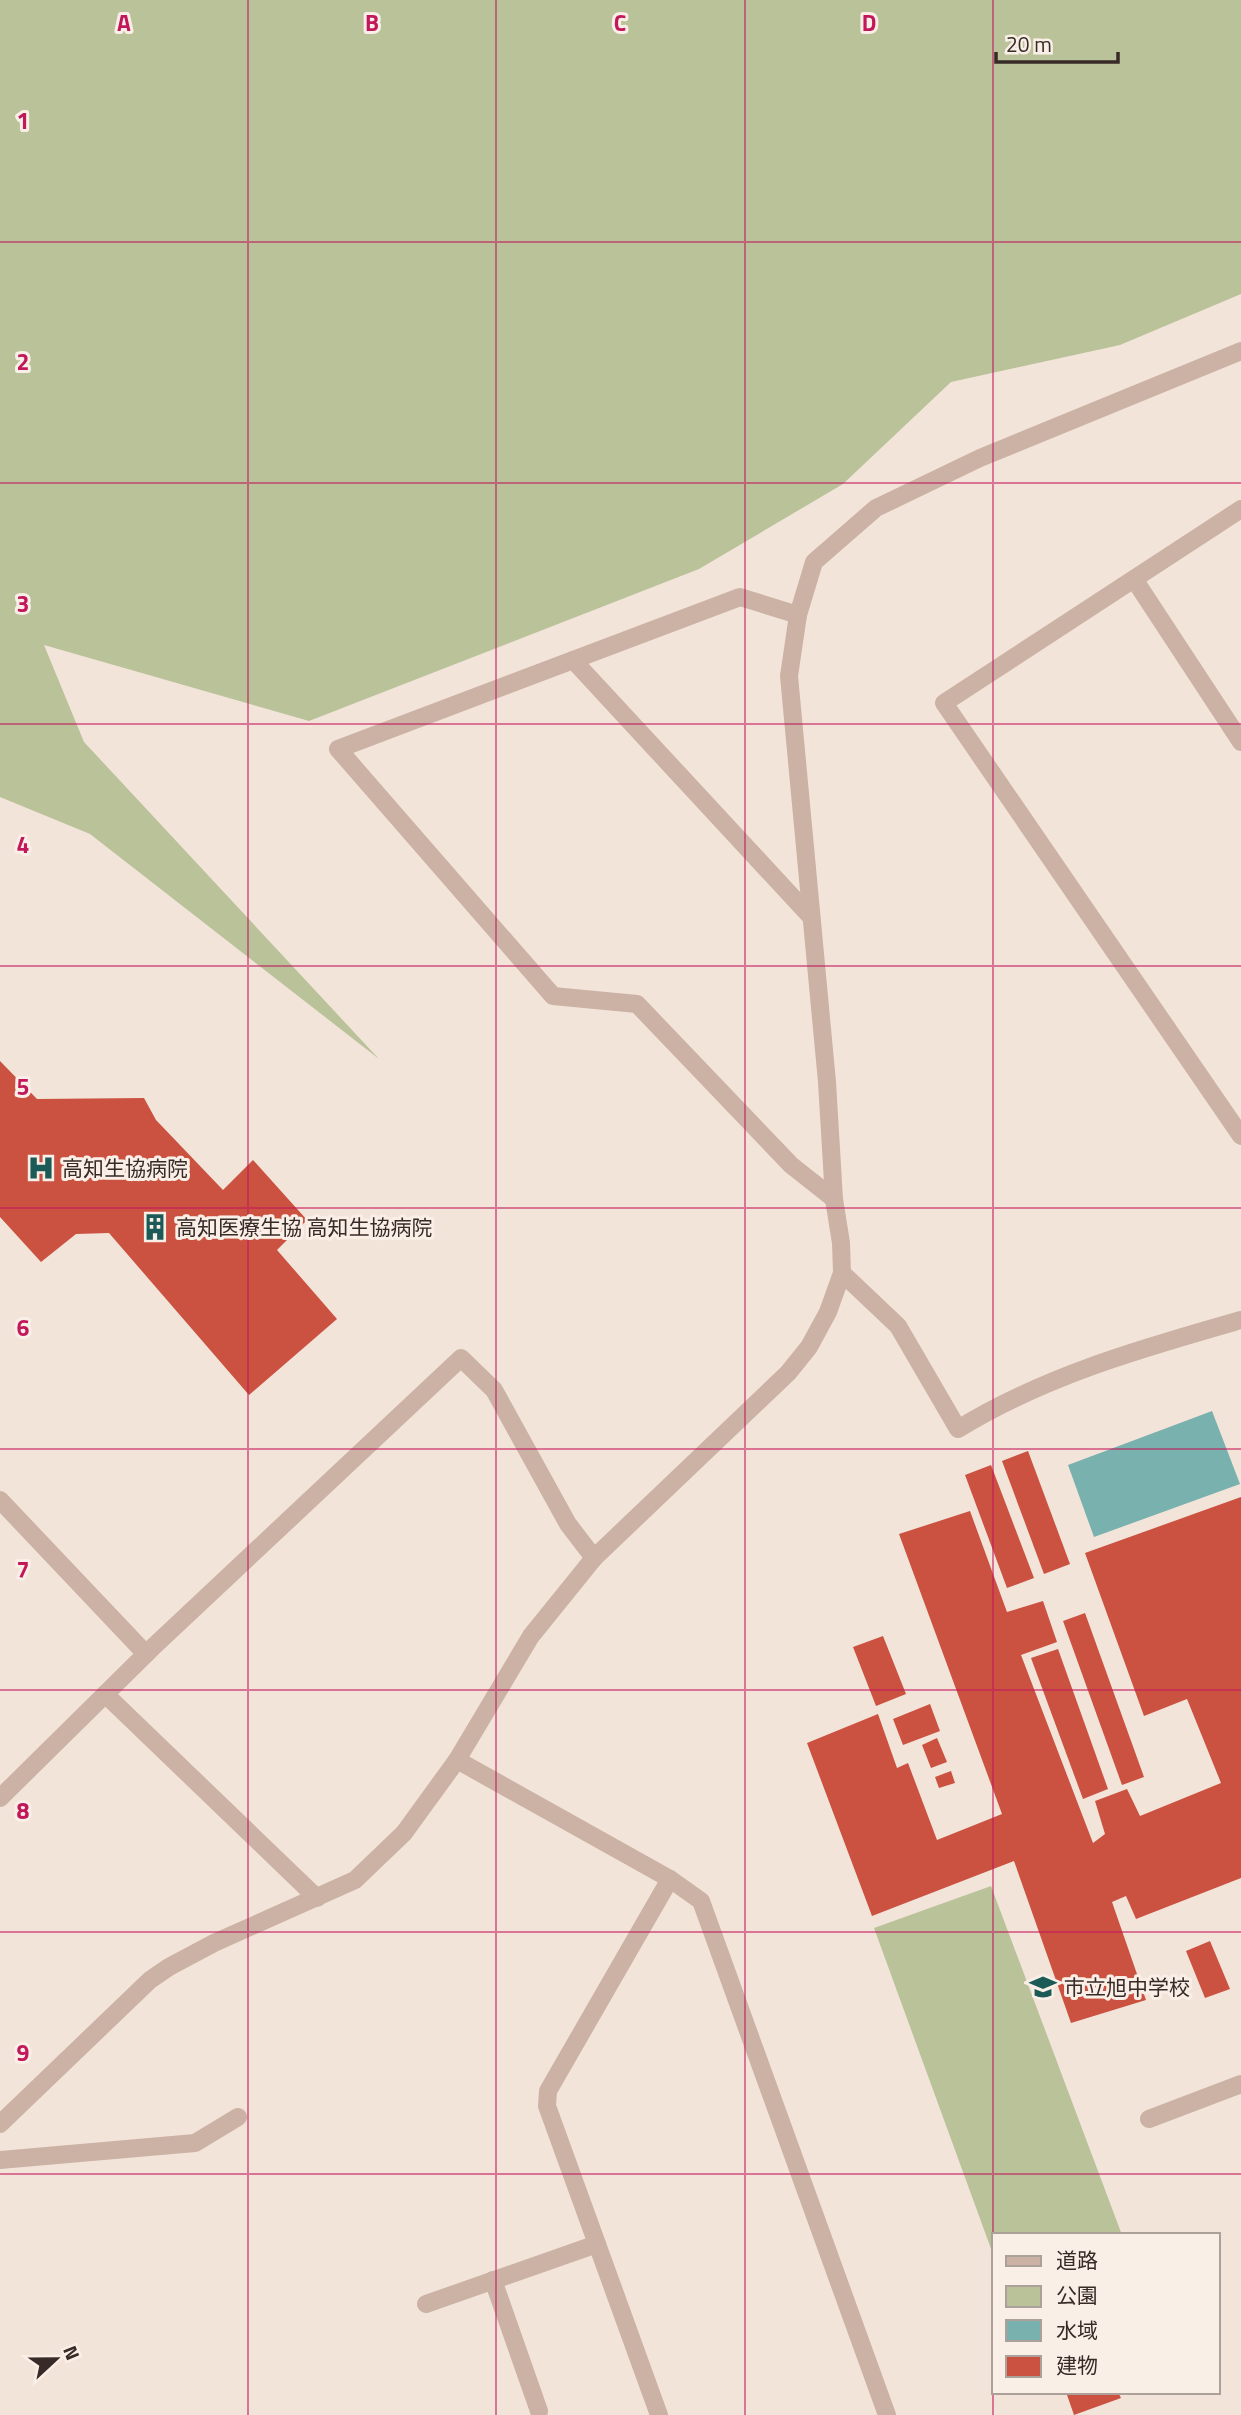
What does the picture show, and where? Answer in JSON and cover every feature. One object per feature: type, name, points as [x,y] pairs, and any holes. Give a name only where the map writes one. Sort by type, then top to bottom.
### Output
[{"type":"street","points":[[0,2124],[150,1980],[214,1943],[355,1880],[404,1833],[457,1760],[531,1636],[594,1558],[788,1373],[809,1347],[828,1311],[842,1273],[841,1243],[834,1199],[827,1082],[789,676],[798,615],[814,562],[876,508],[980,458],[1241,351]]},
{"type":"street","points":[[1241,509],[944,702],[1241,1136]]},
{"type":"street","points":[[1134,579],[1241,742]]},
{"type":"street","points":[[798,615],[740,597],[338,749],[554,996],[637,1004],[791,1165],[834,1199]]},
{"type":"street","points":[[573,660],[811,918]]},
{"type":"street","points":[[842,1273],[898,1326],[958,1429],[995,1406],[1073,1372],[1241,1320]]},
{"type":"street","points":[[0,1798],[146,1654],[461,1358],[494,1390],[568,1524],[594,1558]]},
{"type":"street","points":[[0,1500],[146,1654]]},
{"type":"street","points":[[105,1694],[317,1898]]},
{"type":"street","points":[[457,1760],[670,1879],[701,1901],[887,2415]]},
{"type":"street","points":[[659,2415],[547,2106],[548,2091],[670,1879]]},
{"type":"street","points":[[1149,2119],[1241,2084]]},
{"type":"street","points":[[0,2161],[195,2143],[238,2117]]},
{"type":"street","points":[[426,2304],[597,2244]]},
{"type":"street","points":[[493,2280],[539,2412]]},
{"type":"green space","points":[[0,0],[1241,0],[1241,294],[1120,345],[951,382],[843,484],[699,569],[309,721],[44,645],[84,742],[379,1059],[90,834],[0,797]]},
{"type":"green space","points":[[991,1886],[1121,2233],[992,2233],[992,2252],[874,1928]]},
{"type":"water","points":[[1212,1411],[1240,1484],[1094,1537],[1068,1465]]},
{"type":"building","name":"高知医療生協 高知生協病院","points":[[0,1061],[37,1099],[144,1098],[156,1120],[223,1190],[253,1160],[307,1220],[277,1250],[337,1319],[249,1395],[109,1233],[76,1234],[41,1262],[0,1217]]},
{"type":"building","points":[[1028,1451],[1070,1564],[1044,1574],[1002,1461]]},
{"type":"building","points":[[991,1465],[1034,1578],[1007,1588],[965,1475]]},
{"type":"building","points":[[1241,1497],[1241,1878],[1136,1919],[1126,1896],[1112,1902],[1146,2000],[1071,2023],[1014,1861],[872,1916],[807,1743],[878,1714],[897,1768],[908,1763],[937,1840],[1002,1814],[899,1534],[970,1511],[1007,1612],[1043,1601],[1057,1642],[1021,1655],[1093,1843],[1105,1834],[1095,1801],[1127,1789],[1140,1816],[1221,1783],[1187,1699],[1144,1716],[1085,1553]]},
{"type":"building","points":[[1085,1613],[1144,1777],[1122,1785],[1063,1621]]},
{"type":"building","points":[[883,1636],[906,1694],[876,1706],[853,1647]]},
{"type":"building","points":[[1058,1649],[1108,1789],[1083,1799],[1031,1658]]},
{"type":"building","points":[[930,1704],[940,1731],[903,1745],[893,1719]]},
{"type":"building","points":[[937,1738],[947,1762],[931,1768],[922,1745]]},
{"type":"building","points":[[951,1771],[955,1783],[939,1788],[935,1777]]},
{"type":"building","points":[[1210,1941],[1230,1989],[1205,1998],[1186,1951]]},
{"type":"building","points":[[1067,2394],[1119,2394],[1121,2398],[1074,2415]]},
{"type":"place","name":"高知生協病院","points":[[41,1168]]},
{"type":"place","name":"高知医療生協 高知生協病院","points":[[155,1227]]},
{"type":"place","name":"市立旭中学校","points":[[1043,1987]]}]
